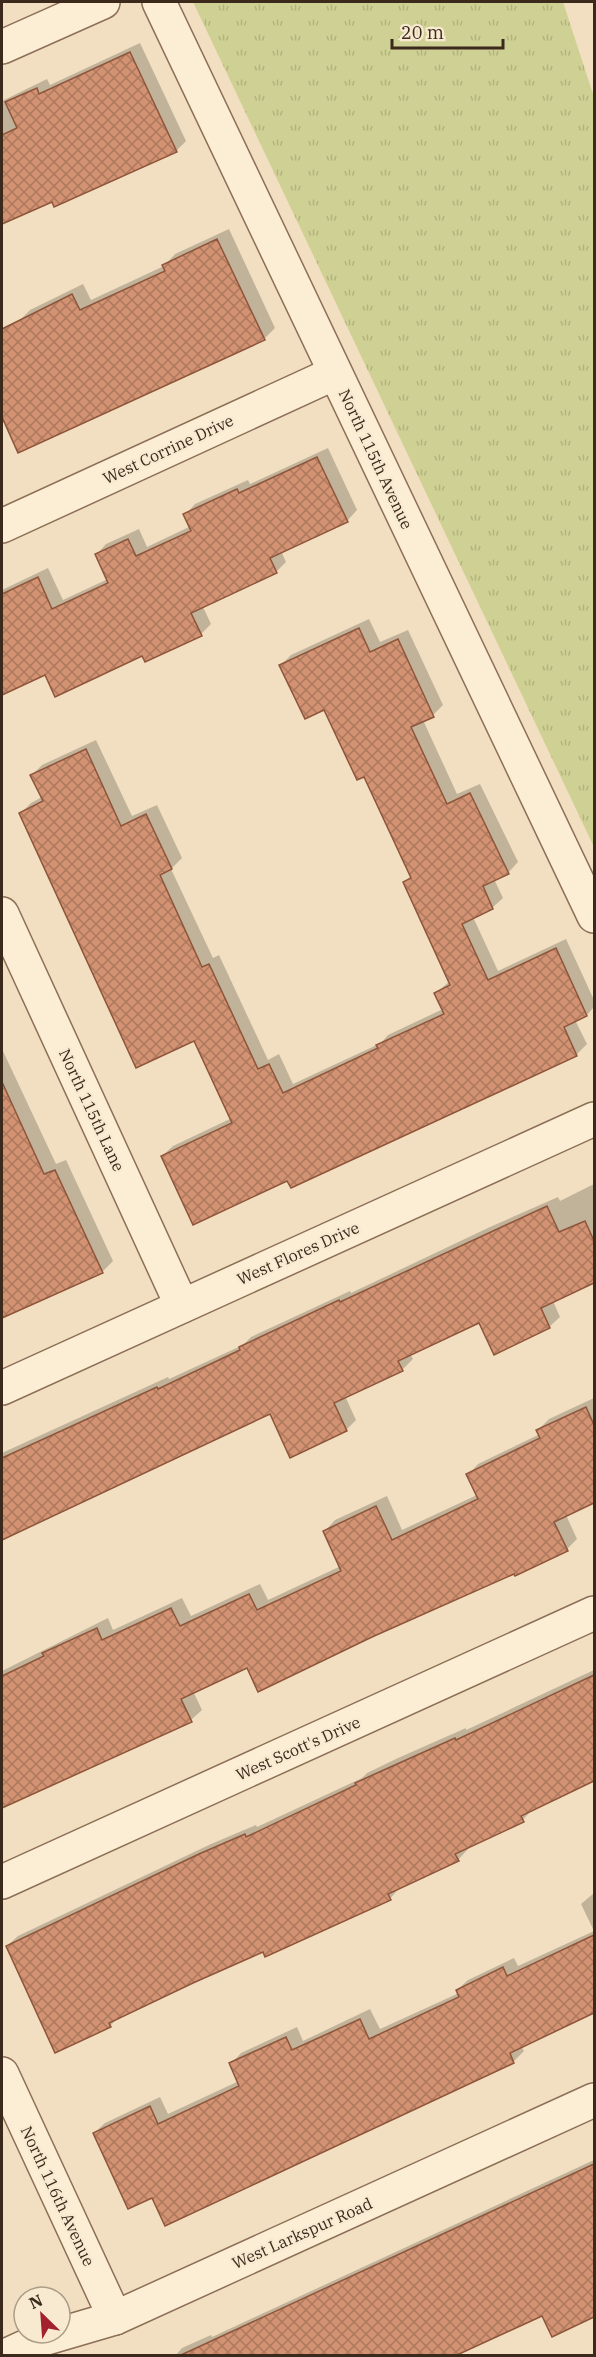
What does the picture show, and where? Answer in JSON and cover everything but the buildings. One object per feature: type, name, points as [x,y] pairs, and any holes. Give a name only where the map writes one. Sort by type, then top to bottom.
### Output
[{"type":"street","points":[[2,47],[103,2]]},
{"type":"street","name":"North 115th Avenue","points":[[159,2],[594,916]]},
{"type":"street","name":"West Corrine Drive","points":[[2,526],[335,373]]},
{"type":"street","name":"North 115th Lane","points":[[2,914],[182,1306]]},
{"type":"street","name":"West Flores Drive","points":[[2,1388],[594,1119]]},
{"type":"street","name":"West Scott's Drive","points":[[2,1882],[594,1613]]},
{"type":"street","name":"North 116th Avenue","points":[[2,2074],[115,2318]]},
{"type":"street","name":"West Larkspur Road","points":[[5,2355],[40,2340],[115,2318],[594,2100]]},
{"type":"green space","points":[[193,2],[563,2],[594,97],[594,847]]}]
